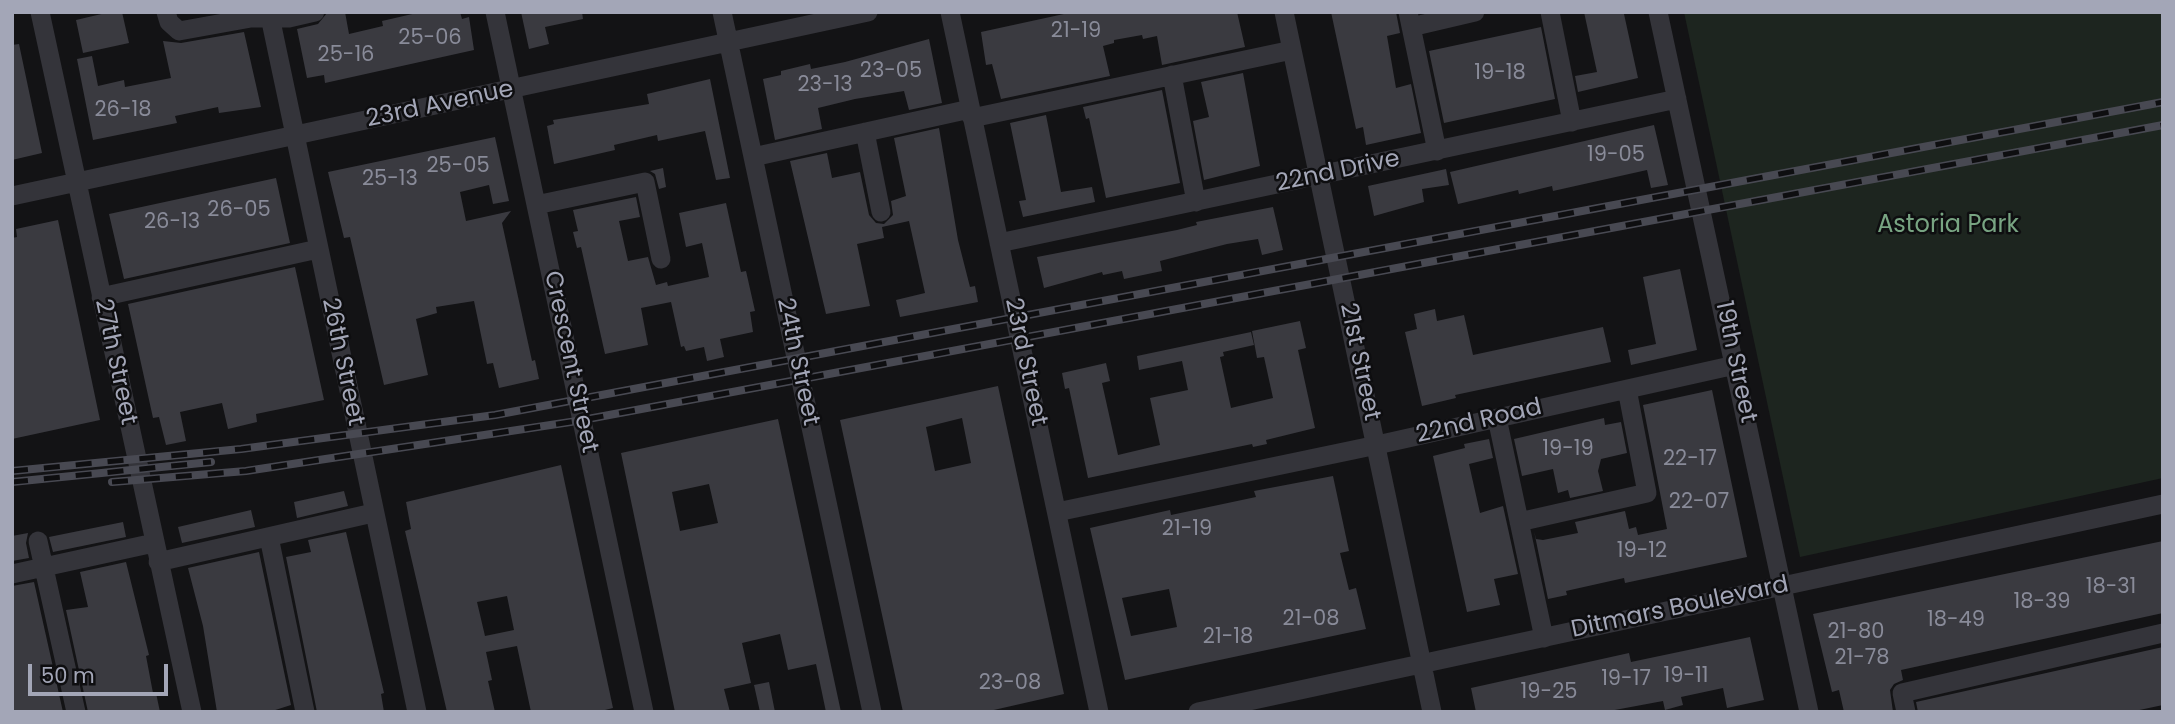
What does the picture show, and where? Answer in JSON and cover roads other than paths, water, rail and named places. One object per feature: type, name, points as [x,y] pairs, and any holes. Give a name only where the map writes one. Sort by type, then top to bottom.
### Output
[{"type":"street","name":"27th Street","points":[[40,12],[192,712]]},
{"type":"street","points":[[166,12],[169,22],[178,31],[269,15],[289,18],[315,12]]},
{"type":"street","name":"Crescent Street","points":[[495,12],[644,712]]},
{"type":"street","name":"24th Street","points":[[722,12],[872,712]]},
{"type":"street","name":"23rd Avenue","points":[[12,196],[868,12]]},
{"type":"street","name":"23rd Street","points":[[950,12],[1099,712]]},
{"type":"street","name":"21st Street","points":[[1284,12],[1432,712]]},
{"type":"street","points":[[1437,151],[1410,20],[1475,12]]},
{"type":"street","points":[[1550,12],[1572,122]]},
{"type":"street","name":"19th Street","points":[[1658,12],[1809,712]]},
{"type":"street","name":"26th Street","points":[[269,15],[417,712]]},
{"type":"street","points":[[753,157],[865,132],[1292,50]]},
{"type":"street","points":[[1172,75],[1196,202]]},
{"type":"street","name":"22nd Drive","points":[[999,243],[1677,99]]},
{"type":"street","points":[[865,132],[881,212]]},
{"type":"street","points":[[536,205],[645,182],[661,259]]},
{"type":"street","points":[[101,297],[318,248]]},
{"type":"street","name":"22nd Road","points":[[1057,512],[1377,445],[1735,365]]},
{"type":"street","points":[[1519,522],[1647,493],[1627,389]]},
{"type":"street","points":[[1497,418],[1544,638]]},
{"type":"street","name":"Ditmars Boulevard","points":[[1198,712],[2163,504]]},
{"type":"street","points":[[12,574],[270,537],[373,513]]},
{"type":"street","points":[[270,537],[305,712]]},
{"type":"street","points":[[38,541],[76,712]]},
{"type":"street","points":[[1906,712],[1902,693],[2163,633]]},
{"type":"railway","points":[[12,471],[241,449],[495,415],[2163,102]]},
{"type":"railway","points":[[112,482],[246,471],[577,421],[2163,125]]},
{"type":"railway","points":[[12,482],[211,462]]},
{"type":"park label","name":"Astoria Park","points":[[1948,226]]}]
